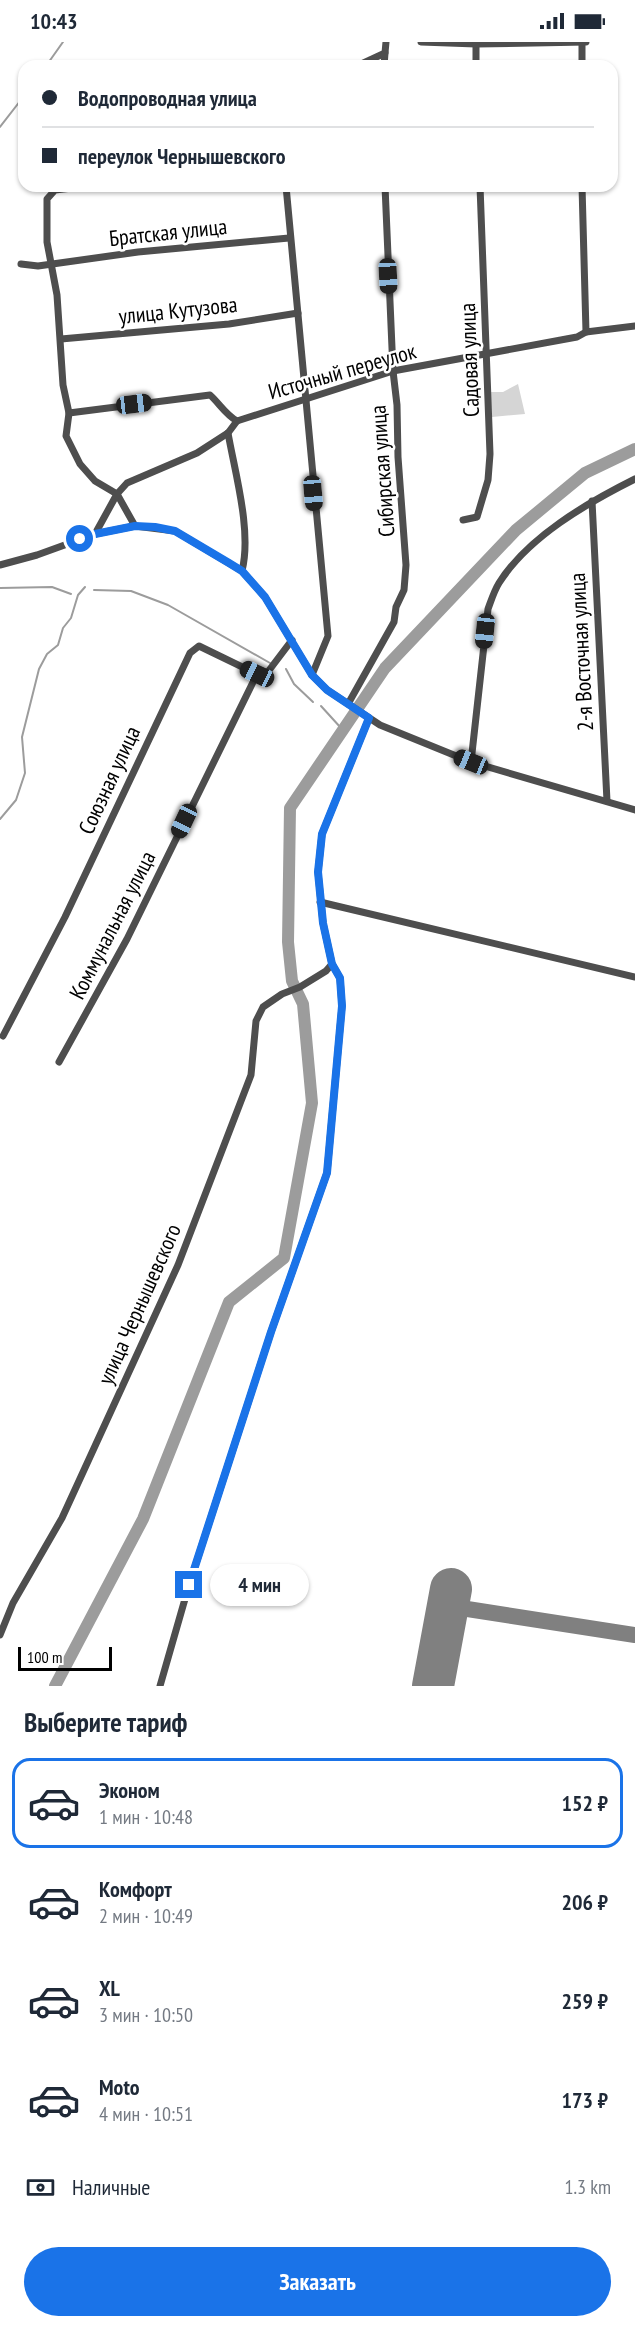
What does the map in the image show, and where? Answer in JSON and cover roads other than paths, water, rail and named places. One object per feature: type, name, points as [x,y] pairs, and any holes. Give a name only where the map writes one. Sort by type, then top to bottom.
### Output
[{"type":"street","points":[[384,60],[386,42]]},
{"type":"street","points":[[421,42],[476,44],[583,42],[582,60]]},
{"type":"street","points":[[476,44],[476,60]]},
{"type":"street","points":[[370,60],[385,53]]},
{"type":"street","points":[[53,192],[47,199],[47,242],[52,264],[61,339],[63,385],[69,413],[66,436],[73,452],[96,481],[117,494],[135,526]]},
{"type":"street","points":[[286,192],[328,636],[312,675]]},
{"type":"street","name":"Сибирская улица","points":[[348,704],[390,631],[405,579],[385,192]]},
{"type":"street","name":"Садовая улица","points":[[463,520],[477,517],[488,480],[490,454],[480,192]]},
{"type":"street","points":[[582,192],[586,332]]},
{"type":"street","name":"Братская улица","points":[[21,264],[38,267],[138,252],[289,238]]},
{"type":"street","name":"улица Кутузова","points":[[61,339],[229,324],[298,313]]},
{"type":"street","name":"Источный переулок","points":[[237,421],[393,371],[577,337],[586,332],[635,326]]},
{"type":"street","points":[[69,413],[210,395],[219,403],[226,415],[237,421],[228,433],[196,453],[127,483],[117,494],[95,534]]},
{"type":"street","points":[[228,433],[242,515],[246,556],[242,571]]},
{"type":"street","points":[[471,762],[488,609],[497,586],[529,548],[592,501],[635,479]]},
{"type":"street","name":"2-я Восточная улица","points":[[592,501],[607,801]]},
{"type":"street","points":[[0,565],[37,555],[95,534],[135,526],[175,531],[242,571],[265,597],[312,675],[327,690],[380,725],[471,762],[635,810]]},
{"type":"street","points":[[257,674],[267,673],[292,640]]},
{"type":"street","name":"Союзная улица","points":[[3,1036],[65,917],[190,653],[199,646],[257,674]]},
{"type":"street","name":"Коммунальная улица","points":[[59,1062],[128,939],[257,674]]},
{"type":"street","points":[[160,1686],[193,1574],[271,1332],[327,1173],[342,1006],[340,978],[332,964],[323,923],[318,872],[322,834],[369,718]]},
{"type":"street","points":[[321,902],[635,977]]},
{"type":"street","name":"улица Чернышевского","points":[[0,1635],[13,1603],[62,1518],[178,1265],[251,1075],[256,1022],[263,1007],[282,994],[326,971],[332,964]]},
{"type":"waterway","points":[[50,60],[63,42]]},
{"type":"waterway","points":[[0,127],[18,104]]},
{"type":"waterway","points":[[55,1686],[143,1519],[229,1302],[284,1258],[312,1103],[303,1004],[292,981],[288,942],[290,808],[385,668],[516,530],[585,473],[635,449]]},
{"type":"waterway","points":[[0,588],[52,587],[71,594]]},
{"type":"waterway","points":[[0,819],[16,800],[25,773],[22,737],[39,669],[47,654],[58,645],[63,628],[71,618],[78,595],[85,587]]},
{"type":"waterway","points":[[94,590],[131,591],[168,605],[270,663]]},
{"type":"waterway","points":[[286,669],[294,684],[313,702]]},
{"type":"waterway","points":[[321,706],[341,728]]}]
